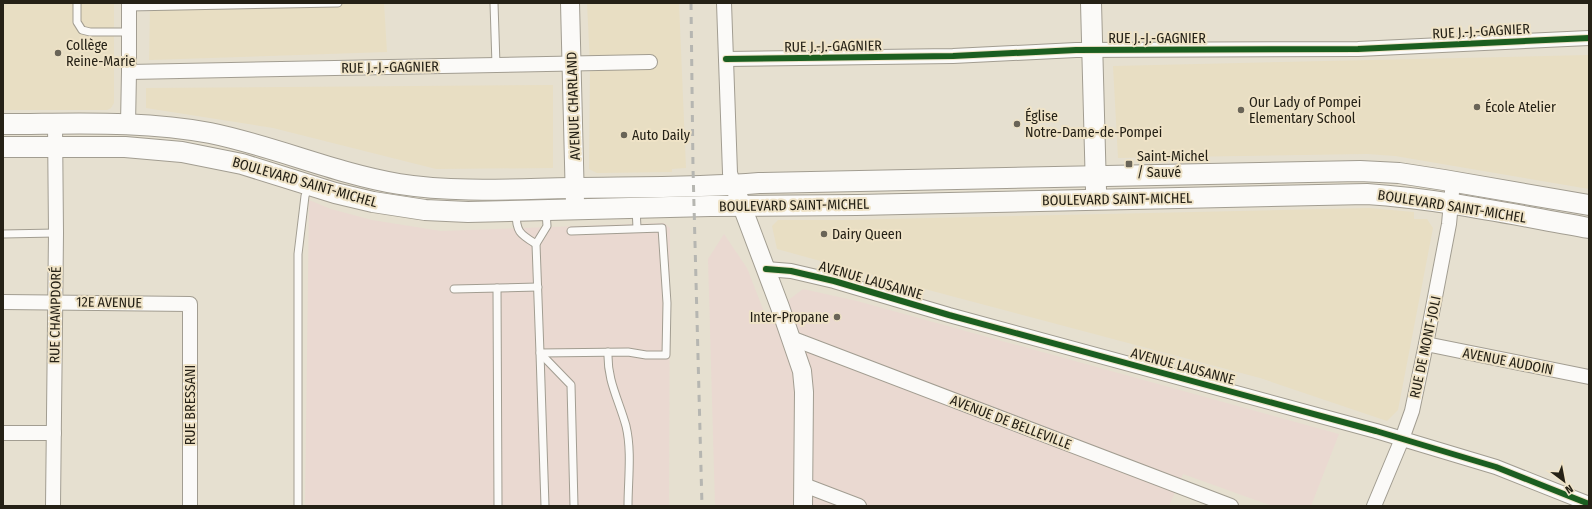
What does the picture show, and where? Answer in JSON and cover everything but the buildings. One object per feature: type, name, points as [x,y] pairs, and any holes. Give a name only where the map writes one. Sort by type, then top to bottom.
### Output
[{"type":"main road","points":[[1091,3],[1097,200]]},
{"type":"main road","name":"BOULEVARD SAINT-MICHEL","points":[[3,124],[128,124],[183,129],[237,139],[264,146],[344,172],[399,184],[456,189],[734,185],[1360,171],[1399,173],[1453,181],[1589,205]]},
{"type":"main road","name":"BOULEVARD SAINT-MICHEL","points":[[3,147],[133,147],[195,154],[242,164],[348,197],[406,208],[447,212],[516,212],[636,208],[1366,194],[1407,197],[1589,228]]},
{"type":"street","name":"AVENUE CHARLAND","points":[[570,3],[575,210]]},
{"type":"street","points":[[724,3],[730,173],[802,371],[804,381],[804,506]]},
{"type":"street","points":[[128,124],[129,5]]},
{"type":"street","name":"RUE J.-J.-GAGNIER","points":[[726,59],[954,56],[1092,50],[1358,49],[1589,38]]},
{"type":"street","name":"RUE J.-J.-GAGNIER","points":[[129,72],[650,62]]},
{"type":"street","name":"RUE CHAMPDORÉ","points":[[54,506],[56,302],[55,124]]},
{"type":"street","name":"RUE DE MONT-JOLI","points":[[1374,506],[1412,411],[1449,224],[1453,181]]},
{"type":"street","name":"AVENUE LAUSANNE","points":[[766,270],[791,271],[834,281],[949,315],[1402,439],[1496,467],[1589,504]]},
{"type":"street","name":"12E AVENUE","points":[[3,302],[190,304]]},
{"type":"street","name":"RUE BRESSANI","points":[[190,304],[190,506]]},
{"type":"street","name":"AVENUE DE BELLEVILLE","points":[[791,338],[1231,506]]},
{"type":"street","name":"AVENUE AUDOIN","points":[[1426,344],[1589,377]]},
{"type":"street","points":[[3,433],[54,433]]},
{"type":"street","points":[[804,485],[859,506]]},
{"type":"lane","points":[[77,3],[77,22],[82,30],[90,32],[129,32]]},
{"type":"lane","points":[[129,5],[338,3]]},
{"type":"lane","points":[[494,3],[496,65]]},
{"type":"lane","points":[[298,506],[298,254],[305,196],[309,185]]},
{"type":"lane","points":[[636,208],[637,228]]},
{"type":"lane","points":[[545,506],[536,244],[547,226],[546,211]]},
{"type":"lane","points":[[516,212],[516,224],[519,231],[522,235],[536,244]]},
{"type":"lane","points":[[540,353],[628,352],[646,355],[666,355],[667,303],[662,228],[571,231]]},
{"type":"lane","points":[[3,234],[56,233]]},
{"type":"lane","points":[[454,289],[538,287]]},
{"type":"lane","points":[[497,288],[498,506]]},
{"type":"lane","points":[[608,352],[610,378],[621,410],[628,439],[628,506]]},
{"type":"lane","points":[[540,353],[571,385],[574,506]]},
{"type":"shaded area","name":"Collège Reine-Marie","points":[[3,3],[114,3],[114,103],[111,108],[107,110],[3,110]]},
{"type":"shaded area","points":[[150,3],[384,3],[387,52],[149,60]]},
{"type":"shaded area","points":[[587,3],[679,3],[686,168],[672,169],[672,172],[597,173],[589,169],[590,65]]},
{"type":"shaded area","points":[[1589,55],[1589,189],[1395,156],[1367,154],[1118,158],[1113,66]]},
{"type":"shaded area","points":[[553,85],[553,168],[436,169],[273,128],[146,108],[146,88]]},
{"type":"shaded area","points":[[309,200],[331,209],[372,220],[441,231],[664,223],[670,228],[669,506],[305,506]]},
{"type":"shaded area","points":[[1369,208],[1414,212],[1414,219],[1427,219],[1433,228],[1398,410],[1387,421],[1260,378],[777,249],[772,226],[778,220],[845,220]]},
{"type":"shaded area","points":[[724,234],[747,268],[766,317],[803,289],[857,301],[1339,434],[1311,506],[1272,506],[1183,474],[1169,506],[715,506],[708,259]]},
{"type":"railway","points":[[691,3],[693,168],[702,506]]},
{"type":"cycle path","points":[[726,59],[953,56],[1076,50],[1358,49],[1589,38]]},
{"type":"cycle path","points":[[766,269],[791,271],[834,281],[949,315],[1376,431],[1496,467],[1589,504]]},
{"type":"place","name":"Collège Reine-Marie","points":[[58,53]]},
{"type":"place","name":"École Atelier","points":[[1477,107]]},
{"type":"place","name":"Our Lady of Pompei Elementary School","points":[[1241,110]]},
{"type":"place","name":"Église Notre-Dame-de-Pompei","points":[[1017,124]]},
{"type":"place","name":"Auto Daily","points":[[624,135]]},
{"type":"place","name":"Saint-Michel / Sauvé","points":[[1129,164]]},
{"type":"place","name":"Dairy Queen","points":[[824,234]]},
{"type":"place","name":"Inter-Propane","points":[[837,317]]}]
